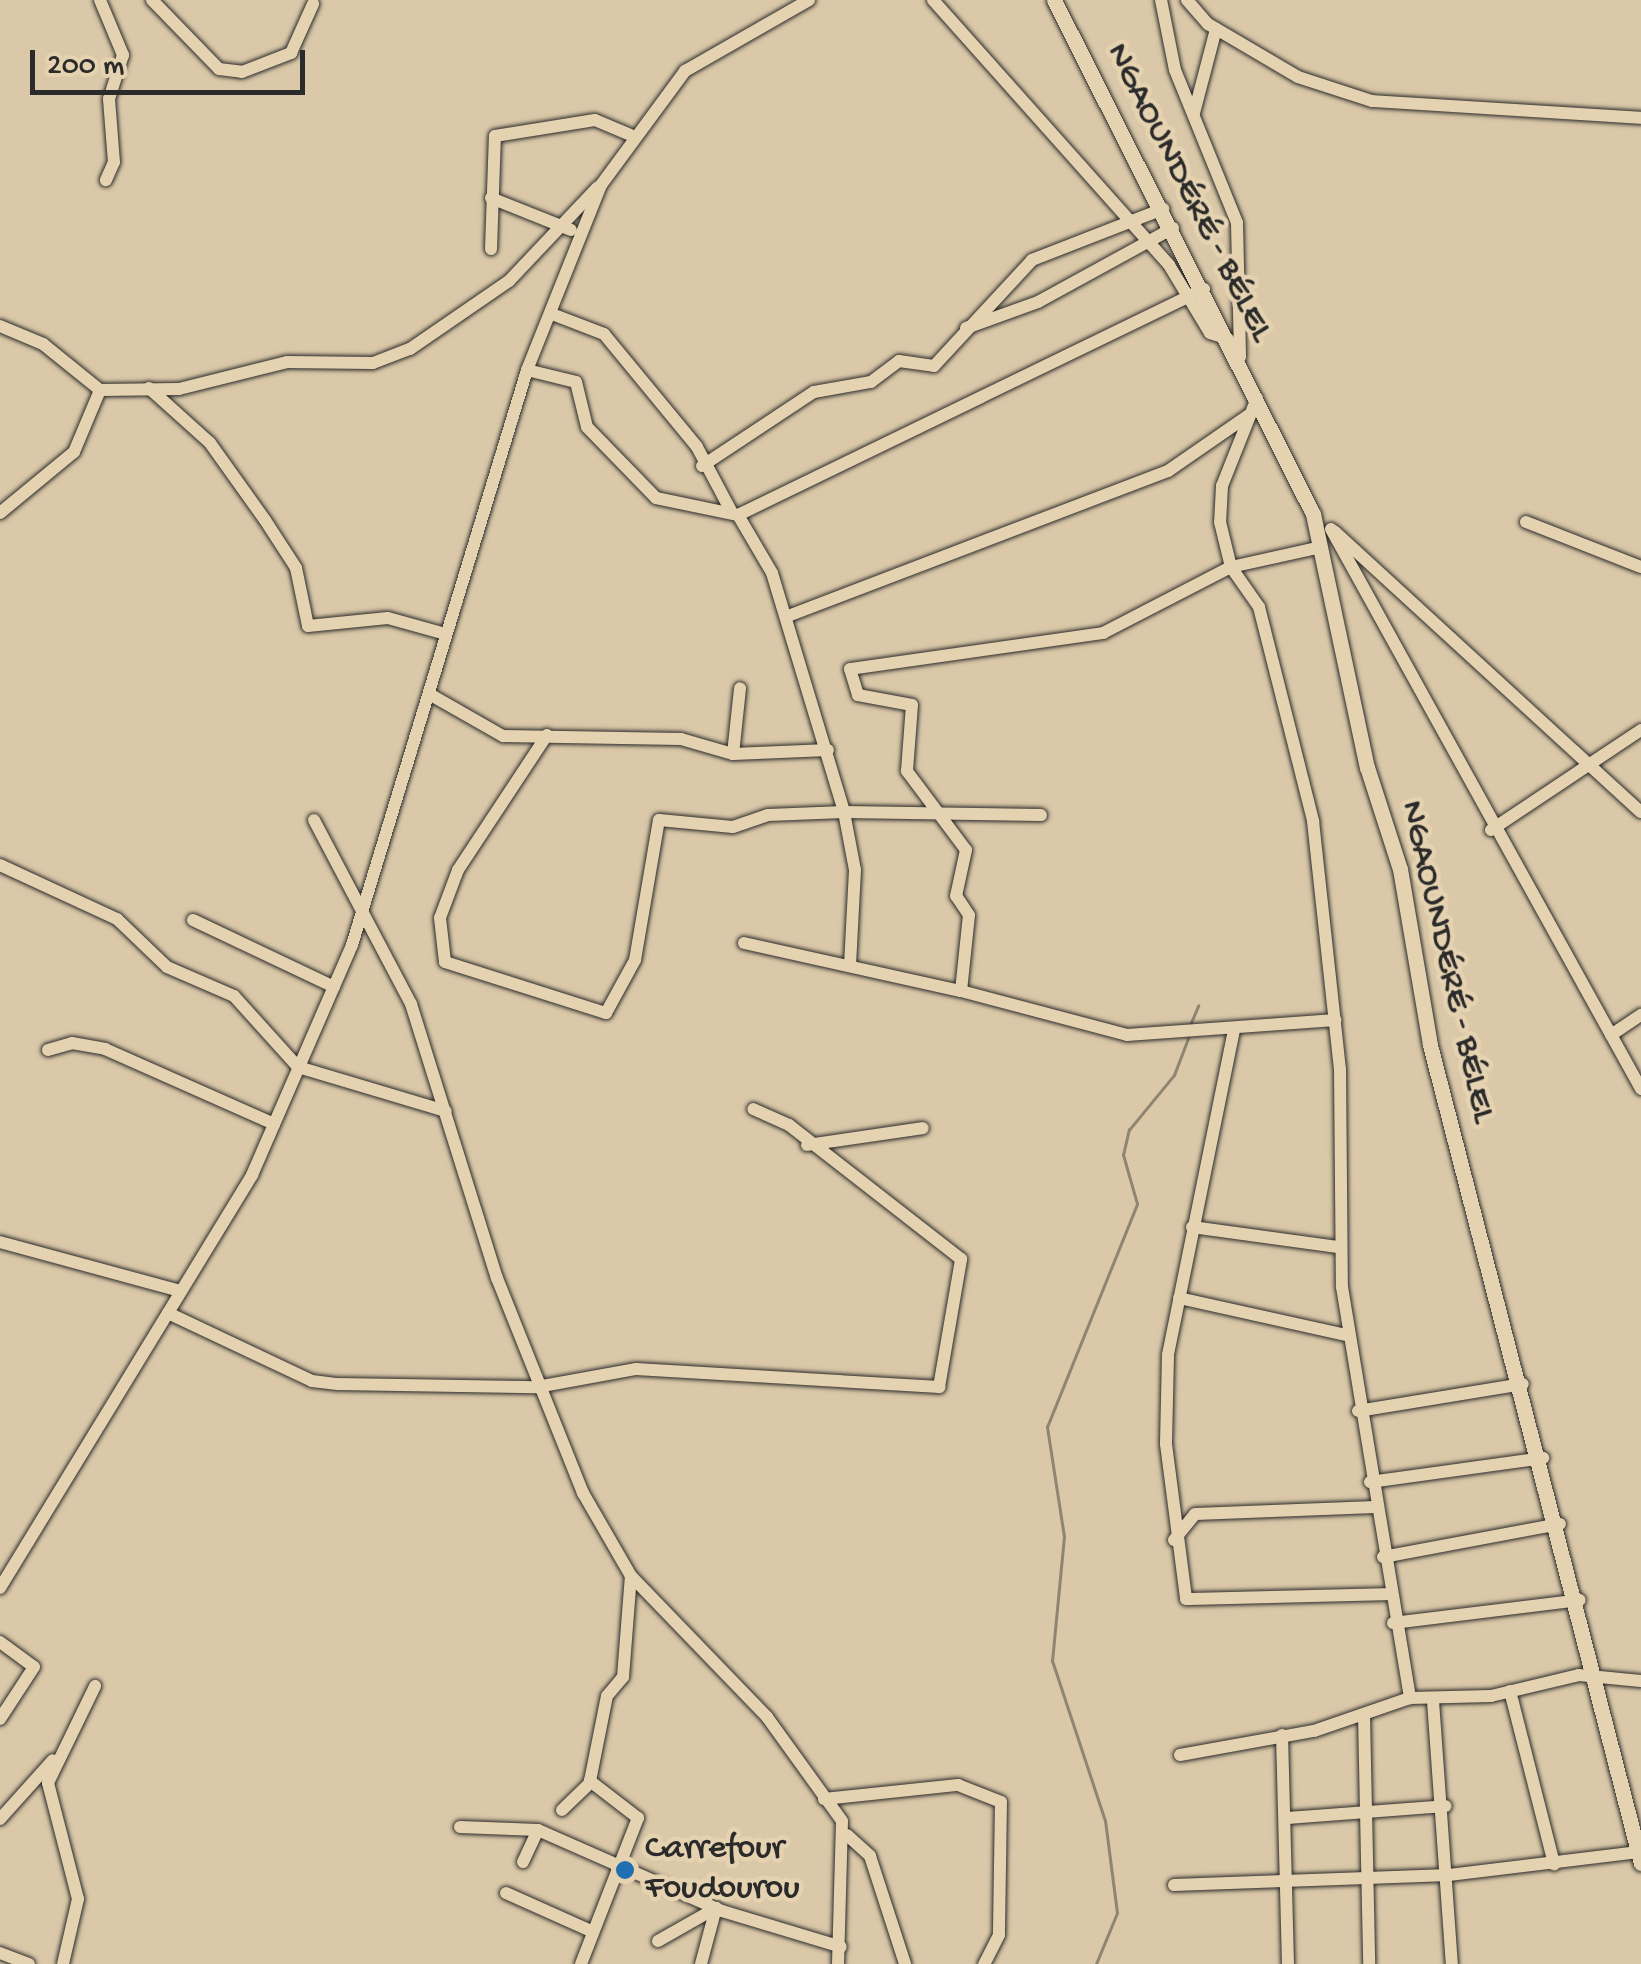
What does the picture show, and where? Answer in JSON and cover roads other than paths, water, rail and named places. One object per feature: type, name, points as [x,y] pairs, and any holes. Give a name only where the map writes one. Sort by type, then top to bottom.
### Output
[{"type":"main road","name":"NGAOUNDÉRÉ - BÉLEL","points":[[1054,0],[1240,357],[1254,406],[1313,514],[1366,768],[1400,869],[1430,1046],[1580,1600],[1640,1858]]},
{"type":"street","points":[[100,0],[122,56],[109,100],[114,162],[106,180]]},
{"type":"street","points":[[152,0],[218,69],[242,72],[291,53],[313,4]]},
{"type":"street","points":[[0,326],[43,344],[100,390],[216,384],[288,362],[385,358],[448,329],[566,229],[601,184],[630,135],[685,71],[808,0]]},
{"type":"street","points":[[932,0],[1150,244],[1210,333],[1228,340]]},
{"type":"street","points":[[1161,0],[1193,115],[1237,223],[1240,357]]},
{"type":"street","points":[[1187,0],[1216,29],[1298,78],[1372,101],[1641,118]]},
{"type":"street","points":[[1193,115],[1216,29]]},
{"type":"street","points":[[490,250],[494,136],[595,120],[630,135]]},
{"type":"street","points":[[0,1588],[168,1313],[274,1124],[334,987],[364,910],[431,695],[442,632],[527,370],[601,184]]},
{"type":"street","points":[[491,198],[582,236]]},
{"type":"street","points":[[704,464],[814,392],[871,382],[898,361],[934,366],[1032,260],[1163,208]]},
{"type":"street","points":[[966,328],[1150,244],[1173,228]]},
{"type":"street","points":[[527,370],[576,382],[587,427],[656,498],[735,513],[1204,289]]},
{"type":"street","points":[[552,314],[604,334],[704,464],[735,513],[788,616],[828,750],[855,870],[850,966]]},
{"type":"street","points":[[147,387],[200,431],[265,520],[296,568],[308,626],[388,618],[442,632]]},
{"type":"street","points":[[0,513],[74,452],[100,390]]},
{"type":"street","points":[[788,616],[1168,470],[1254,406]]},
{"type":"street","points":[[1254,406],[1222,486],[1231,567],[1259,607],[1313,821],[1336,1020],[1338,1247],[1358,1411],[1387,1594],[1410,1698]]},
{"type":"street","points":[[1313,514],[1641,812]]},
{"type":"street","points":[[1526,522],[1641,567]]},
{"type":"street","points":[[1332,528],[1491,830],[1641,1090]]},
{"type":"street","points":[[961,991],[969,915],[956,896],[966,850],[907,771],[912,705],[858,695],[850,669],[1104,633],[1231,567],[1320,547]]},
{"type":"street","points":[[733,754],[740,688]]},
{"type":"street","points":[[431,695],[504,736],[681,739],[733,754],[828,750]]},
{"type":"street","points":[[1491,830],[1586,762],[1617,752],[1641,730]]},
{"type":"street","points":[[547,735],[458,870],[440,918],[445,962],[606,1014],[635,960],[659,820],[732,828],[768,815],[1042,815]]},
{"type":"street","points":[[314,820],[410,1004],[537,1387],[631,1576],[767,1717],[847,1835],[870,1856],[905,1964]]},
{"type":"street","points":[[0,865],[117,919],[167,967],[234,996],[298,1067],[446,1112]]},
{"type":"street","points":[[193,920],[334,987]]},
{"type":"street","points":[[744,943],[961,991],[1127,1035],[1336,1020]]},
{"type":"street","points":[[1611,1035],[1641,1016]]},
{"type":"street","points":[[1234,1030],[1179,1298],[1166,1444],[1174,1540],[1186,1599],[1387,1594]]},
{"type":"street","points":[[48,1050],[72,1042],[106,1049],[274,1124]]},
{"type":"street","points":[[168,1313],[312,1381],[537,1387],[636,1369],[939,1387],[961,1259],[805,1146],[789,1125],[753,1109]]},
{"type":"street","points":[[805,1146],[922,1128]]},
{"type":"street","points":[[1192,1228],[1338,1247]]},
{"type":"street","points":[[0,1242],[180,1291]]},
{"type":"street","points":[[1179,1298],[1350,1336]]},
{"type":"street","points":[[1358,1411],[1523,1384]]},
{"type":"street","points":[[1370,1482],[1543,1458]]},
{"type":"street","points":[[1174,1540],[1195,1514],[1375,1507]]},
{"type":"street","points":[[1383,1557],[1560,1524]]},
{"type":"street","points":[[562,1810],[590,1783],[607,1696],[625,1668],[631,1576]]},
{"type":"street","points":[[1393,1624],[1580,1600]]},
{"type":"street","points":[[0,1642],[34,1666],[0,1720]]},
{"type":"street","points":[[1180,1755],[1364,1716],[1410,1698],[1433,1701],[1599,1677],[1641,1681]]},
{"type":"street","points":[[0,1820],[55,1758],[95,1686]]},
{"type":"street","points":[[1510,1691],[1554,1864]]},
{"type":"street","points":[[1433,1701],[1446,1806],[1452,1964]]},
{"type":"street","points":[[1364,1716],[1369,1964]]},
{"type":"street","points":[[1282,1736],[1290,1881],[1288,1964]]},
{"type":"street","points":[[55,1758],[48,1783],[79,1916],[63,1964]]},
{"type":"street","points":[[580,1964],[638,1818],[590,1783]]},
{"type":"street","points":[[824,1799],[958,1785],[1001,1802],[999,1935],[984,1964]]},
{"type":"street","points":[[1287,1818],[1366,1817],[1446,1806]]},
{"type":"street","points":[[460,1827],[538,1830],[716,1908],[841,1947]]},
{"type":"street","points":[[523,1862],[538,1830]]},
{"type":"street","points":[[838,1964],[847,1835]]},
{"type":"street","points":[[1174,1885],[1447,1875],[1640,1858]]},
{"type":"street","points":[[506,1893],[593,1932]]},
{"type":"street","points":[[658,1941],[716,1908]]},
{"type":"street","points":[[701,1964],[716,1908]]},
{"type":"street","points":[[0,1953],[29,1964]]},
{"type":"waterway","points":[[1190,1025],[1198,1006]]},
{"type":"waterway","points":[[1096,1964],[1117,1913],[1105,1821],[1052,1661],[1064,1537],[1047,1427],[1137,1204],[1123,1155],[1129,1130],[1174,1075],[1188,1038]]},
{"type":"place","name":"Carrefour Foudourou","points":[[625,1870]]}]
